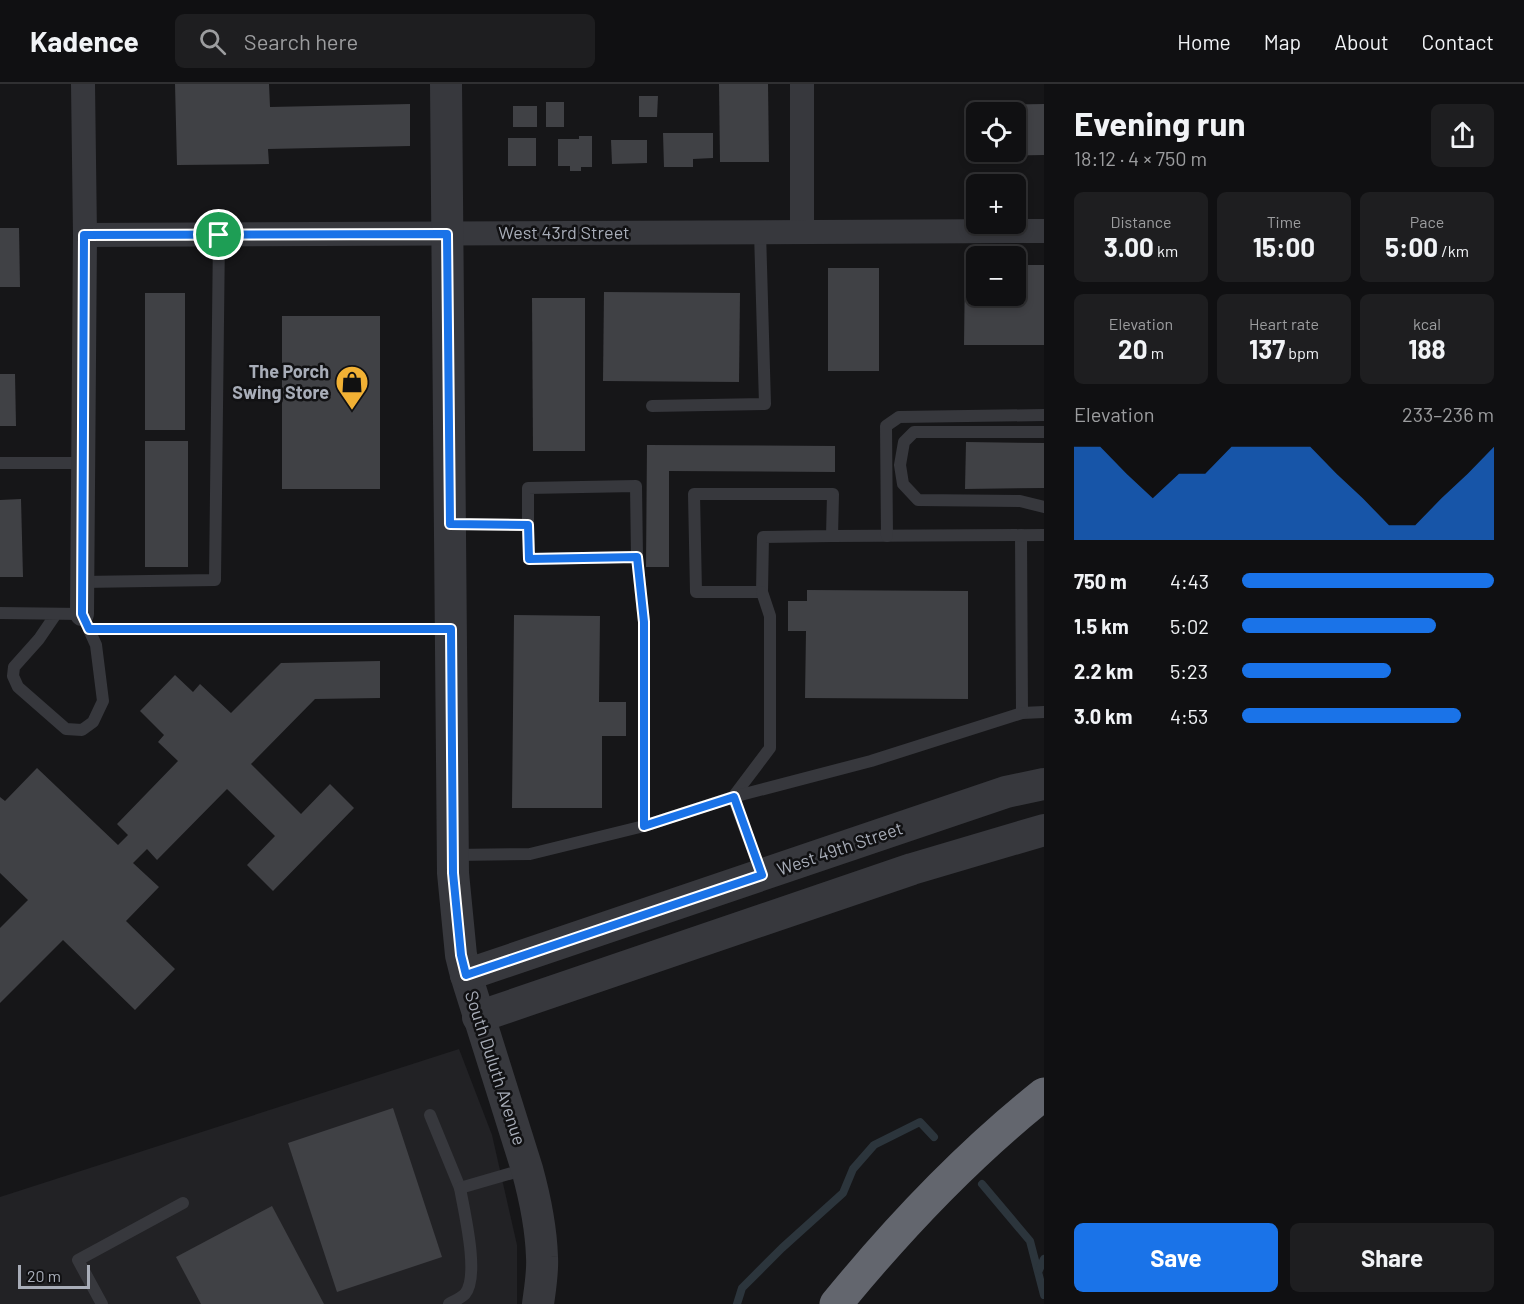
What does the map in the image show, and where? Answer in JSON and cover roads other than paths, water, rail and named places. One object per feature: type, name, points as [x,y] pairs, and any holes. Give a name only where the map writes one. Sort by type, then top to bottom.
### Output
[{"type":"highway","points":[[836,1304],[906,1221],[950,1175],[1004,1125],[1044,1094]]},
{"type":"street","points":[[83,84],[82,582],[86,622]]},
{"type":"street","name":"South Duluth Avenue","points":[[446,84],[453,855],[456,915],[466,975],[527,1168],[539,1220],[542,1260],[538,1304]]},
{"type":"street","points":[[802,84],[802,232]]},
{"type":"street","name":"West 43rd Street","points":[[84,235],[1044,231]]},
{"type":"street","name":"West 49th Street","points":[[466,975],[1006,792],[1044,784]]},
{"type":"street","points":[[478,1017],[912,869],[1044,830]]},
{"type":"lane","points":[[652,406],[765,404],[760,232]]},
{"type":"lane","points":[[82,582],[215,580],[219,235]]},
{"type":"lane","points":[[887,536],[886,426],[899,417],[1044,415]]},
{"type":"lane","points":[[1044,432],[914,432],[904,442],[900,465],[903,484],[918,500],[1020,501],[1044,507]]},
{"type":"lane","points":[[0,463],[83,463]]},
{"type":"lane","points":[[637,557],[529,559],[528,488],[636,486],[637,557],[644,622],[644,826]]},
{"type":"lane","points":[[762,592],[696,592],[694,494],[833,494],[832,536]]},
{"type":"lane","points":[[450,524],[528,525]]},
{"type":"lane","points":[[1022,535],[1022,713]]},
{"type":"lane","points":[[734,797],[770,748],[771,616],[762,592],[763,537],[1044,535]]},
{"type":"lane","points":[[0,613],[56,614],[86,622],[451,629]]},
{"type":"lane","points":[[56,614],[39,639],[14,667],[13,676],[18,687],[66,729],[82,730],[93,722],[103,701],[96,645],[86,622]]},
{"type":"lane","points":[[453,855],[530,854],[644,826],[734,797],[871,761],[1022,713],[1044,712]]},
{"type":"lane","points":[[734,797],[762,875]]},
{"type":"lane","points":[[430,1115],[460,1188],[470,1244],[470,1284],[465,1295],[449,1304]]},
{"type":"lane","points":[[460,1188],[527,1168]]},
{"type":"lane","points":[[102,1304],[78,1260],[183,1203]]},
{"type":"waterway","points":[[737,1304],[742,1288],[843,1193],[853,1169],[874,1145],[920,1122],[934,1137]]},
{"type":"waterway","points":[[982,1184],[1030,1241],[1044,1295]]},
{"type":"waterway","points":[[1039,1270],[1044,1259]]},
{"type":"place","name":"The Porch Swing Store","points":[[352,411]]}]
